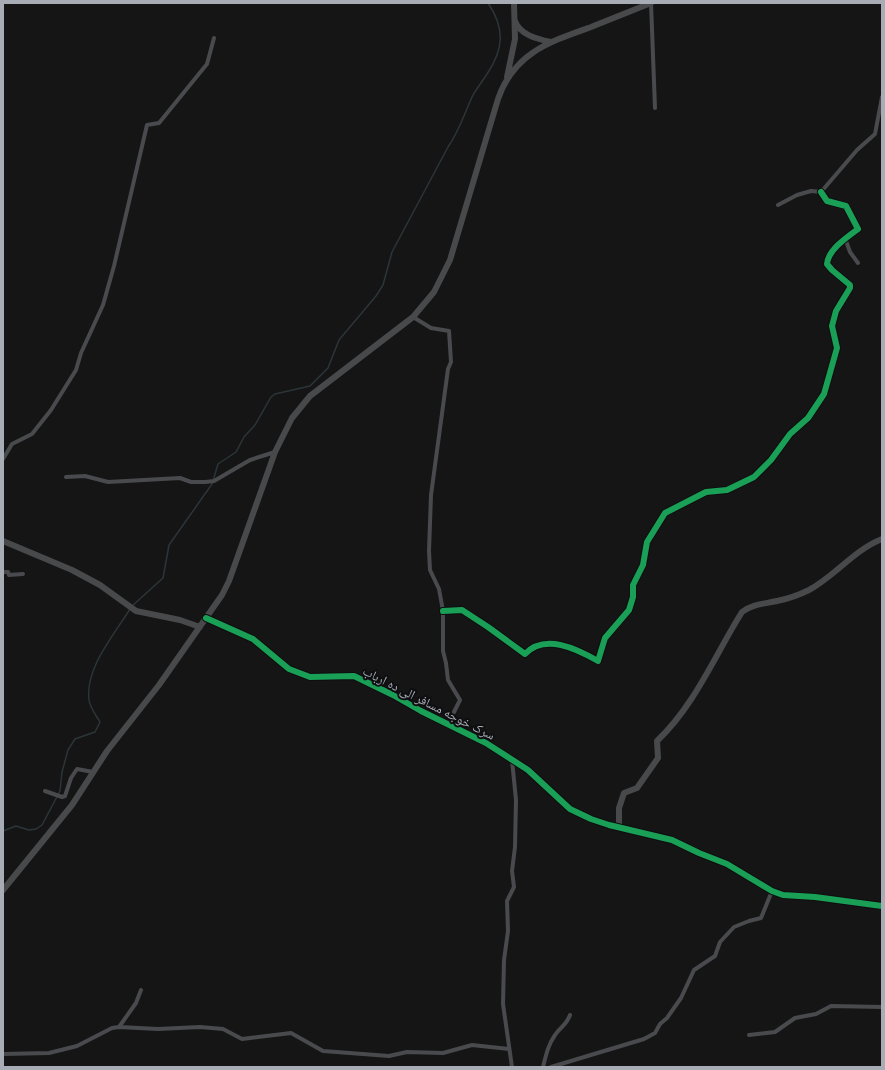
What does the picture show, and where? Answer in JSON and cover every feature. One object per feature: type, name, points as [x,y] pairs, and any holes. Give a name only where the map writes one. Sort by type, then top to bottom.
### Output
[{"type":"street","points":[[3,890],[58,824],[222,595],[229,581],[275,452],[292,418],[303,403],[413,317],[434,292],[446,271],[498,99],[506,79],[515,39],[513,13],[514,3]]},
{"type":"street","points":[[506,79],[522,60],[551,42],[651,3],[655,108]]},
{"type":"street","points":[[513,13],[515,22],[522,31],[535,39],[551,42]]},
{"type":"street","points":[[3,459],[12,444],[32,434],[51,410],[76,370],[81,353],[103,305],[114,266],[147,124],[159,123],[186,92],[207,64],[214,38]]},
{"type":"street","points":[[821,192],[857,150],[875,134],[882,96]]},
{"type":"street","points":[[778,205],[797,195],[811,191],[821,192]]},
{"type":"street","points":[[443,611],[462,610],[525,654],[529,650],[541,645],[566,645],[598,661],[605,638],[629,610],[633,597],[633,585],[643,565],[647,542],[665,513],[706,492],[727,490],[754,477],[771,460],[790,434],[808,418],[824,394],[837,348],[832,326],[836,311],[850,288],[850,285],[827,264],[828,260],[845,238],[858,229],[846,206],[827,201],[821,192]]},
{"type":"street","points":[[845,238],[850,252],[858,263]]},
{"type":"street","points":[[413,317],[431,328],[449,331],[451,362],[448,369],[431,495],[429,551],[430,570],[439,589],[443,611],[443,651],[448,680],[460,700],[448,724]]},
{"type":"street","points":[[66,477],[85,476],[108,482],[180,478],[191,482],[214,481],[250,460],[275,452]]},
{"type":"street","points":[[619,827],[619,808],[624,793],[637,788],[658,758],[658,740],[671,728],[697,690],[742,612],[748,607],[778,601],[809,590],[842,567],[863,549],[882,539]]},
{"type":"street","points":[[3,541],[72,570],[100,585],[136,611],[180,620],[200,627]]},
{"type":"street","points":[[3,572],[8,572],[9,575],[23,574]]},
{"type":"street","name":"سرک خوجه مسافر الی ده ارباب","points":[[206,618],[253,638],[289,669],[310,677],[354,676],[486,743],[528,770],[570,809],[591,819],[672,840],[727,864],[772,891],[783,895],[815,897],[882,906]]},
{"type":"street","points":[[512,760],[516,800],[515,847],[512,871],[514,887],[507,901],[508,931],[504,960],[503,1004],[512,1067]]},
{"type":"street","points":[[46,791],[59,797],[65,796],[71,778],[77,769],[94,772]]},
{"type":"street","points":[[551,1067],[644,1039],[655,1033],[681,998],[694,970],[715,956],[720,942],[734,927],[761,918],[772,891]]},
{"type":"street","points":[[119,1027],[136,1003],[141,990]]},
{"type":"street","points":[[749,1035],[775,1032],[795,1018],[816,1014],[831,1006],[882,1007]]},
{"type":"street","points":[[543,1067],[547,1047],[556,1033],[567,1024],[570,1015]]},
{"type":"street","points":[[3,1054],[49,1053],[77,1046],[112,1028],[119,1027],[158,1029],[200,1027],[223,1028],[242,1039],[291,1033],[323,1051],[389,1056],[407,1052],[442,1053],[472,1045],[509,1049]]},
{"type":"waterway","points":[[132,606],[163,578],[169,545],[212,484],[218,464],[236,452],[244,437],[255,425],[271,397],[275,394],[310,386],[328,368],[339,340],[376,296],[383,285],[392,252],[455,135],[475,91],[493,65],[497,56],[500,30],[494,12],[488,3]]},
{"type":"waterway","points":[[3,831],[16,826],[29,830],[36,829],[42,825],[60,791],[62,772],[68,750],[75,739],[95,732],[100,722],[92,709],[89,700],[91,676],[102,652],[130,609]]},
{"type":"cycle path","points":[[443,611],[462,610],[525,654],[533,648],[551,644],[571,648],[598,661],[605,638],[629,610],[633,597],[633,585],[643,565],[647,542],[665,513],[706,492],[727,490],[754,477],[771,460],[790,434],[808,418],[824,394],[837,348],[832,326],[836,311],[850,288],[850,285],[827,264],[828,259],[834,249],[858,229],[846,206],[827,201],[821,192]]},
{"type":"cycle path","points":[[206,618],[253,639],[289,669],[310,677],[354,676],[486,743],[528,770],[570,809],[591,819],[609,825],[672,840],[727,864],[772,891],[783,895],[815,897],[882,906]]}]
